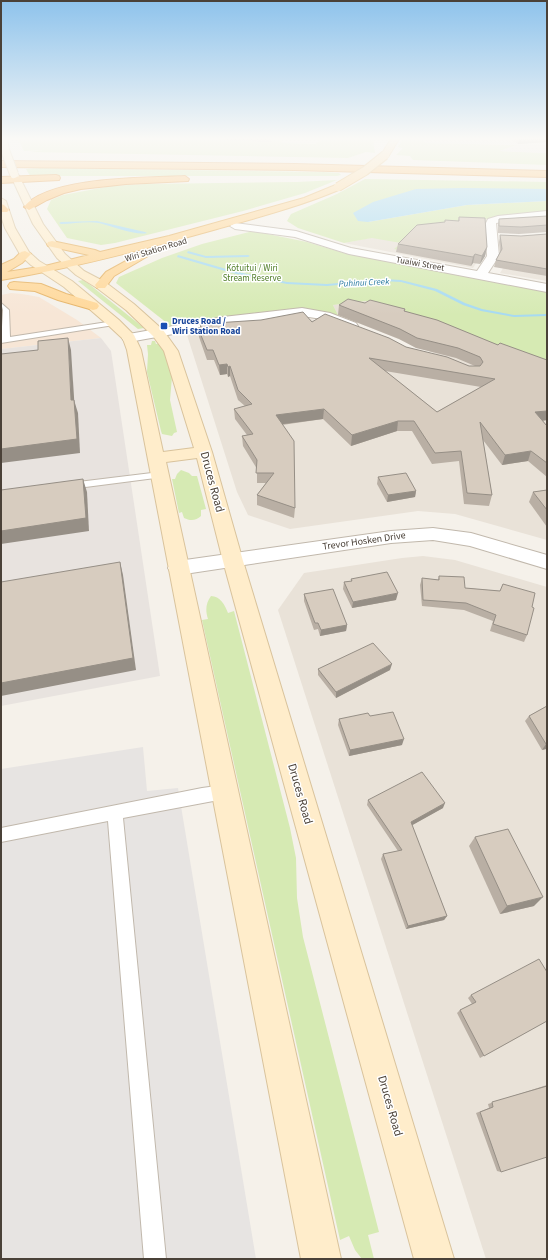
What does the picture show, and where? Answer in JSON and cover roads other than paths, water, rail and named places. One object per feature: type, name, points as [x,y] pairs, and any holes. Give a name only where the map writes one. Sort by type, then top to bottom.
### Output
[{"type":"highway","points":[[29,207],[41,198]]},
{"type":"main road","name":"Druces Road","points":[[25,198],[43,233],[68,263],[80,273],[101,285],[130,307],[158,333],[171,351],[204,452],[233,561],[434,1259]]},
{"type":"main road","name":"Wiri Station Road","points":[[1,276],[45,269],[172,238],[297,206],[312,198]]},
{"type":"main road","points":[[2,206],[10,228],[25,254],[35,263],[58,277],[114,323],[129,338],[136,358],[321,1259]]},
{"type":"main road","name":"Wiri Station Road","points":[[1,288],[80,273],[235,226],[263,215]]},
{"type":"main road","points":[[52,244],[86,252],[108,253]]},
{"type":"main road","points":[[1,270],[18,261],[25,254]]},
{"type":"main road","points":[[101,285],[110,274],[144,254]]},
{"type":"main road","points":[[14,286],[38,288],[93,306]]},
{"type":"main road","points":[[157,458],[204,452]]},
{"type":"street","points":[[481,275],[493,256],[490,225],[492,221],[498,219],[547,214]]},
{"type":"street","name":"Tuaiwi Street","points":[[263,215],[296,234]]},
{"type":"street","name":"Tuaiwi Street","points":[[235,226],[296,234],[349,251],[547,288]]},
{"type":"street","points":[[492,237],[503,237]]},
{"type":"street","points":[[129,338],[223,321],[302,312],[325,316],[366,332]]},
{"type":"street","name":"Trevor Hosken Drive","points":[[178,568],[391,537],[434,534],[471,540],[547,562]]},
{"type":"lane","points":[[1,305],[6,310],[4,341],[114,323]]},
{"type":"lane","points":[[61,487],[160,475]]},
{"type":"lane","points":[[1,835],[202,795],[224,792]]},
{"type":"lane","points":[[115,812],[155,1259]]},
{"type":"water","points":[[387,198],[547,198],[547,201],[467,205],[368,222],[358,221],[353,213],[373,202]]},
{"type":"waterway","name":"Puhinui Creek","points":[[61,223],[97,222],[136,232]]},
{"type":"waterway","name":"Puhinui Creek","points":[[131,230],[145,233]]},
{"type":"waterway","points":[[188,252],[206,257],[248,256]]},
{"type":"waterway","name":"Puhinui Creek","points":[[178,256],[232,272],[287,283],[327,285],[382,280],[401,281],[436,290],[464,304],[481,310],[514,316],[547,315]]},
{"type":"place","name":"Druces Road / Wiri Station Road","points":[[164,326]]},
{"type":"park label","name":"Kōtuitui / Wiri Stream Reserve","points":[[252,274]]}]
